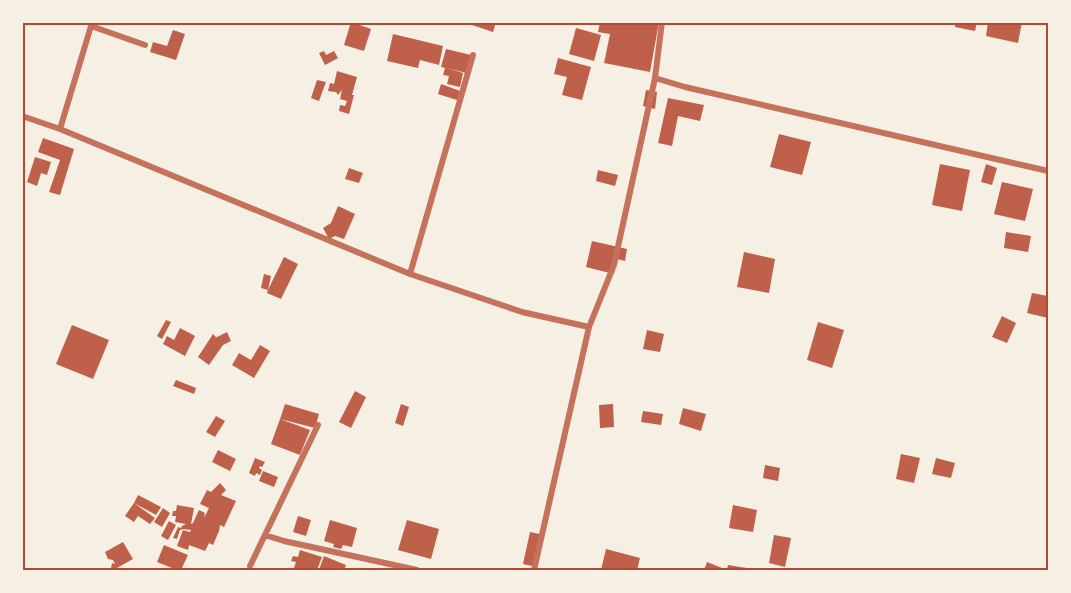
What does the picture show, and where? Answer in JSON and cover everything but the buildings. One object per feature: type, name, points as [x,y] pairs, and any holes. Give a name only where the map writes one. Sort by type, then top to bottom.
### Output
[{"type":"street","points":[[534,570],[588,327],[614,265],[655,78],[662,22]]},
{"type":"street","points":[[60,129],[91,26],[145,45]]},
{"type":"street","points":[[410,274],[472,55]]},
{"type":"street","points":[[655,78],[696,90],[1048,171]]},
{"type":"street","points":[[22,116],[60,129],[410,274],[522,312],[588,327]]},
{"type":"street","points":[[250,566],[318,425]]},
{"type":"street","points":[[265,535],[417,570]]}]
